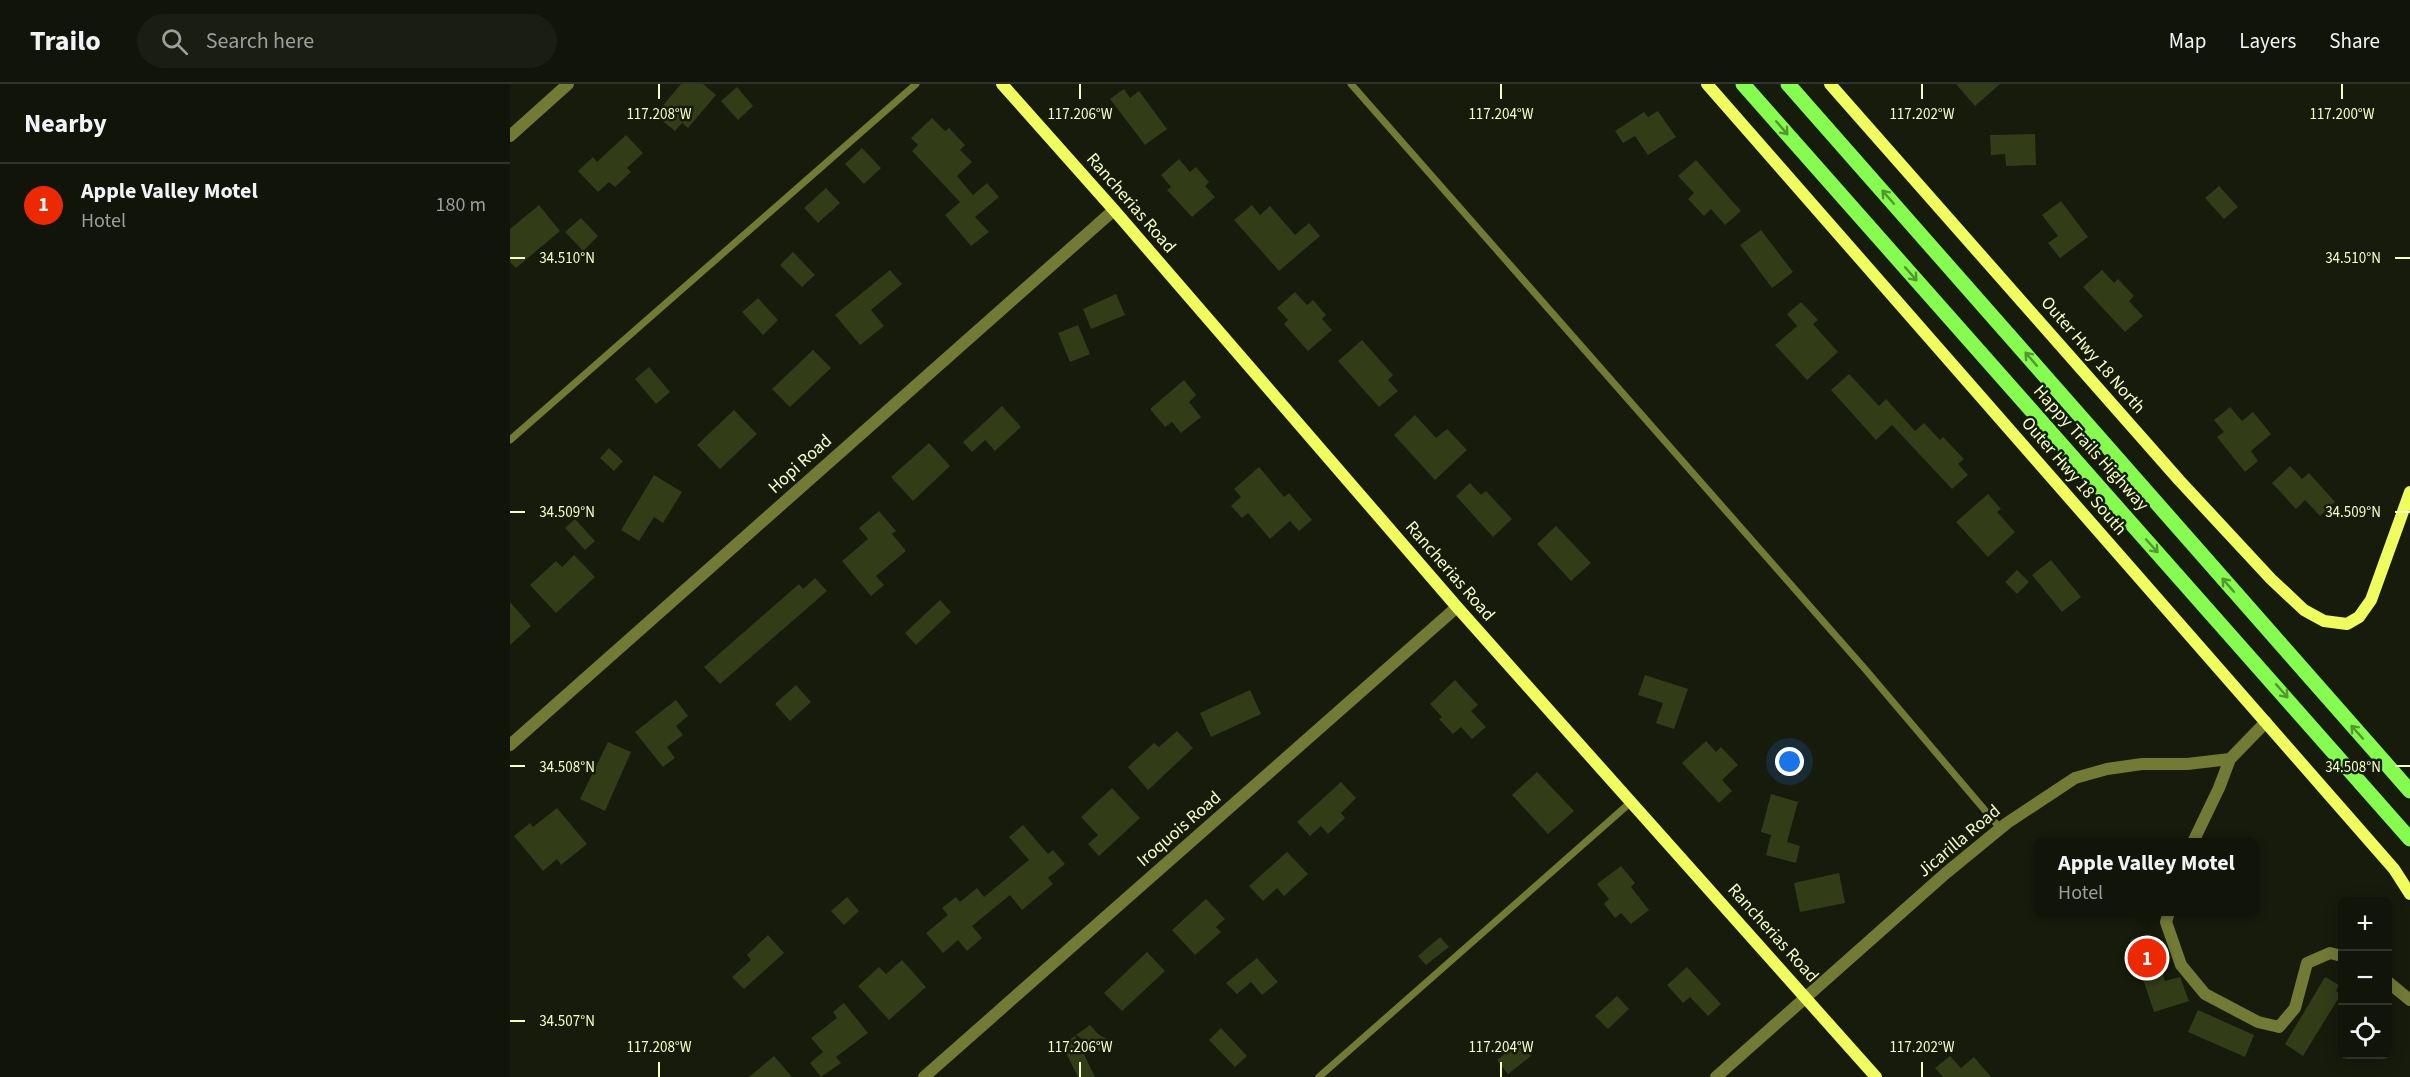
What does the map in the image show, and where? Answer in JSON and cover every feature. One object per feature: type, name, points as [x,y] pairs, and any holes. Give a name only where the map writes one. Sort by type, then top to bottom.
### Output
[{"type":"main road","name":"Happy Trails Highway","points":[[1743,84],[2410,838]]},
{"type":"main road","name":"Happy Trails Highway","points":[[1788,84],[2410,791]]},
{"type":"street","points":[[510,136],[568,84]]},
{"type":"street","name":"Rancherias Road","points":[[1002,84],[1457,607],[1876,1077]]},
{"type":"street","name":"Outer Hwy 18 South","points":[[1707,84],[2394,869],[2410,894]]},
{"type":"street","name":"Outer Hwy 18 North","points":[[1830,84],[2179,480],[2271,579],[2304,610],[2324,621],[2347,624],[2359,617],[2371,600],[2406,512]]},
{"type":"street","name":"Hopi Road","points":[[510,745],[1114,210]]},
{"type":"street","points":[[2406,512],[2410,492]]},
{"type":"street","name":"Iroquois Road","points":[[924,1077],[1457,607]]},
{"type":"street","points":[[2195,838],[2220,788],[2230,759],[2266,722]]},
{"type":"street","name":"Jicarilla Road","points":[[1716,1077],[2000,828],[2075,778],[2142,764],[2187,764],[2230,759]]},
{"type":"street","points":[[2168,916],[2166,922],[2181,965],[2205,994],[2258,1022],[2279,1027],[2295,1008],[2307,963],[2330,954],[2338,955]]},
{"type":"street","points":[[2392,985],[2410,1000]]},
{"type":"lane","points":[[510,440],[916,84]]},
{"type":"lane","points":[[1350,84],[1864,669],[2000,828]]},
{"type":"lane","points":[[1319,1077],[1631,802]]},
{"type":"building","points":[[681,84],[703,84],[716,95],[688,128],[682,123],[675,131],[655,115]]},
{"type":"building","points":[[1956,84],[2000,84],[1975,106]]},
{"type":"building","points":[[737,87],[753,106],[738,120],[721,101]]},
{"type":"building","points":[[1124,89],[1130,98],[1139,91],[1167,129],[1145,145],[1110,99]]},
{"type":"building","points":[[1658,111],[1676,137],[1648,155],[1635,136],[1623,143],[1615,131],[1644,112],[1648,117]]},
{"type":"building","points":[[932,118],[945,131],[949,128],[965,145],[960,150],[972,162],[957,176],[973,195],[987,183],[999,197],[975,217],[989,232],[971,246],[945,215],[960,202],[912,151],[918,145],[911,138]]},
{"type":"building","points":[[2035,134],[2036,165],[2006,166],[2005,154],[1991,155],[1990,135]]},
{"type":"building","points":[[626,135],[643,153],[627,168],[631,172],[615,187],[609,182],[598,192],[578,171],[593,157],[597,162]]},
{"type":"building","points":[[862,148],[881,168],[864,184],[845,164]]},
{"type":"building","points":[[1179,159],[1190,172],[1196,167],[1209,182],[1205,186],[1215,197],[1192,217],[1167,190],[1171,187],[1161,175]]},
{"type":"building","points":[[1696,160],[1741,211],[1725,225],[1711,209],[1704,216],[1688,199],[1694,193],[1678,176]]},
{"type":"building","points":[[2219,186],[2238,207],[2224,219],[2205,198]]},
{"type":"building","points":[[826,188],[840,203],[818,223],[804,208]]},
{"type":"building","points":[[2061,201],[2088,237],[2060,258],[2048,243],[2058,236],[2042,215]]},
{"type":"building","points":[[539,205],[560,231],[516,268],[510,262],[510,229]]},
{"type":"building","points":[[1252,205],[1260,215],[1270,206],[1295,235],[1309,223],[1320,236],[1279,271],[1234,220]]},
{"type":"building","points":[[581,218],[598,236],[583,251],[565,232]]},
{"type":"building","points":[[1761,230],[1793,272],[1772,288],[1740,245]]},
{"type":"building","points":[[793,252],[815,275],[802,287],[780,265]]},
{"type":"building","points":[[890,270],[902,284],[871,310],[884,326],[860,345],[835,315]]},
{"type":"building","points":[[2102,270],[2114,283],[2118,279],[2134,296],[2129,301],[2143,316],[2125,332],[2083,287]]},
{"type":"building","points":[[1295,292],[1307,305],[1313,300],[1326,315],[1322,319],[1332,330],[1308,351],[1284,324],[1288,320],[1277,308]]},
{"type":"building","points":[[1116,294],[1125,315],[1091,329],[1083,309]]},
{"type":"building","points":[[758,298],[778,320],[763,335],[742,312]]},
{"type":"building","points":[[1801,302],[1818,320],[1813,324],[1838,352],[1807,380],[1775,345],[1797,326],[1787,314]]},
{"type":"building","points":[[1078,325],[1090,354],[1070,362],[1058,333]]},
{"type":"building","points":[[1362,340],[1393,375],[1388,380],[1398,391],[1379,407],[1338,361]]},
{"type":"building","points":[[813,350],[831,368],[790,407],[772,389]]},
{"type":"building","points":[[649,367],[670,392],[656,404],[635,379]]},
{"type":"building","points":[[1849,374],[1879,406],[1886,399],[1915,431],[1924,423],[1940,440],[1943,437],[1964,459],[1958,464],[1968,475],[1952,489],[1892,425],[1876,440],[1831,390]]},
{"type":"building","points":[[1184,380],[1196,395],[1189,402],[1201,417],[1181,433],[1172,422],[1165,427],[1150,409]]},
{"type":"building","points":[[1002,406],[1021,427],[995,451],[985,440],[972,452],[963,442]]},
{"type":"building","points":[[2230,407],[2242,421],[2253,412],[2271,434],[2251,451],[2258,461],[2245,472],[2217,437],[2224,432],[2214,420]]},
{"type":"building","points":[[734,410],[757,434],[720,469],[697,445]]},
{"type":"building","points":[[1415,415],[1436,438],[1447,429],[1467,450],[1435,480],[1394,435]]},
{"type":"building","points":[[929,443],[950,466],[913,501],[891,477]]},
{"type":"building","points":[[609,448],[623,461],[614,471],[600,458]]},
{"type":"building","points":[[2290,466],[2302,479],[2309,473],[2335,502],[2320,516],[2305,500],[2296,509],[2272,483]]},
{"type":"building","points":[[1259,467],[1284,497],[1289,493],[1312,520],[1299,531],[1290,521],[1270,539],[1248,513],[1242,518],[1231,506],[1241,497],[1234,489]]},
{"type":"building","points":[[654,475],[682,492],[663,523],[654,517],[639,541],[621,530]]},
{"type":"building","points":[[1470,483],[1481,495],[1486,491],[1512,519],[1493,537],[1456,496]]},
{"type":"building","points":[[1988,494],[2001,509],[1997,512],[2015,532],[1988,557],[1956,522]]},
{"type":"building","points":[[879,511],[896,531],[892,534],[906,551],[876,576],[884,585],[871,596],[842,561],[868,539],[859,528]]},
{"type":"building","points":[[575,519],[595,541],[585,550],[565,528]]},
{"type":"building","points":[[1556,526],[1591,563],[1571,581],[1537,544]]},
{"type":"building","points":[[574,555],[595,577],[556,613],[530,585],[556,561],[562,567]]},
{"type":"building","points":[[2051,560],[2081,597],[2062,612],[2032,575]]},
{"type":"building","points":[[2017,570],[2029,582],[2017,594],[2005,582]]},
{"type":"building","points":[[815,578],[827,591],[720,684],[704,667],[799,584],[803,589]]},
{"type":"building","points":[[940,600],[951,612],[916,645],[905,633]]},
{"type":"building","points":[[510,602],[531,626],[510,645]]},
{"type":"building","points":[[1645,675],[1688,689],[1674,729],[1656,723],[1663,703],[1638,695]]},
{"type":"building","points":[[1455,680],[1478,705],[1471,711],[1486,727],[1472,739],[1461,727],[1453,734],[1439,719],[1442,717],[1430,704]]},
{"type":"building","points":[[796,685],[811,702],[790,721],[775,704]]},
{"type":"building","points":[[1250,690],[1261,714],[1211,737],[1200,713]]},
{"type":"building","points":[[676,700],[688,716],[676,726],[683,735],[667,747],[675,758],[663,767],[635,732]]},
{"type":"building","points":[[1177,731],[1193,748],[1148,790],[1128,767],[1154,743],[1159,747]]},
{"type":"building","points":[[1706,741],[1716,752],[1721,747],[1738,765],[1722,780],[1732,791],[1719,803],[1682,763]]},
{"type":"building","points":[[608,742],[631,752],[605,811],[580,799]]},
{"type":"building","points":[[1537,772],[1574,811],[1548,834],[1512,795]]},
{"type":"building","points":[[1341,782],[1356,798],[1341,813],[1345,818],[1328,834],[1321,826],[1310,836],[1297,822]]},
{"type":"building","points":[[1112,788],[1140,818],[1099,856],[1088,844],[1098,835],[1081,817]]},
{"type":"building","points":[[1771,794],[1798,802],[1787,842],[1800,846],[1796,863],[1766,855],[1771,835],[1761,832]]},
{"type":"building","points":[[557,808],[587,844],[561,865],[557,859],[543,871],[514,836],[530,823],[533,827]]},
{"type":"building","points":[[1023,825],[1048,854],[1053,850],[1065,864],[1048,878],[1053,884],[1022,910],[1010,895],[972,926],[982,938],[967,951],[958,940],[943,953],[926,933],[948,915],[942,908],[956,897],[960,902],[977,888],[984,897],[1029,860],[1009,837]]},
{"type":"building","points":[[1287,852],[1308,874],[1284,896],[1277,888],[1263,901],[1249,886]]},
{"type":"building","points":[[1621,866],[1635,883],[1631,887],[1649,910],[1631,924],[1621,913],[1615,918],[1604,904],[1609,899],[1597,884]]},
{"type":"building","points":[[1839,873],[1845,903],[1800,912],[1794,883]]},
{"type":"building","points":[[847,897],[859,911],[844,925],[831,911]]},
{"type":"building","points":[[1206,899],[1225,919],[1216,927],[1221,932],[1195,955],[1172,930]]},
{"type":"building","points":[[2150,934],[2165,981],[2180,977],[2189,1001],[2154,1012],[2130,940]]},
{"type":"building","points":[[768,935],[784,953],[744,989],[732,977],[751,960],[747,955]]},
{"type":"building","points":[[1440,937],[1449,947],[1426,965],[1418,956]]},
{"type":"building","points":[[1147,952],[1165,971],[1122,1011],[1104,993]]},
{"type":"building","points":[[1257,958],[1278,982],[1262,995],[1251,982],[1237,994],[1226,983]]},
{"type":"building","points":[[902,960],[926,987],[889,1020],[858,986],[879,967],[886,974]]},
{"type":"building","points":[[1687,967],[1721,1004],[1708,1016],[1690,997],[1683,1003],[1667,985]]},
{"type":"building","points":[[2325,977],[2338,984],[2336,991],[2338,999],[2303,1056],[2285,1044]]},
{"type":"building","points":[[1617,996],[1629,1009],[1608,1029],[1595,1016]]},
{"type":"building","points":[[844,1003],[868,1033],[836,1057],[841,1063],[821,1077],[810,1063],[823,1052],[811,1038],[837,1018],[833,1012]]},
{"type":"building","points":[[2198,1010],[2254,1035],[2245,1057],[2188,1032]]},
{"type":"building","points":[[1090,1025],[1098,1034],[1112,1042],[1104,1054],[1076,1035]]},
{"type":"building","points":[[1221,1028],[1247,1056],[1235,1067],[1209,1040]]},
{"type":"building","points":[[1075,1036],[1095,1077],[1078,1077],[1062,1045]]},
{"type":"building","points":[[1520,1042],[1531,1056],[1508,1074],[1497,1060]]},
{"type":"building","points":[[774,1056],[792,1077],[749,1077]]},
{"type":"building","points":[[1950,1056],[1961,1068],[1974,1057],[1991,1077],[1943,1077],[1935,1068]]},
{"type":"place","name":"Apple Valley Motel","points":[[2147,958]]}]
